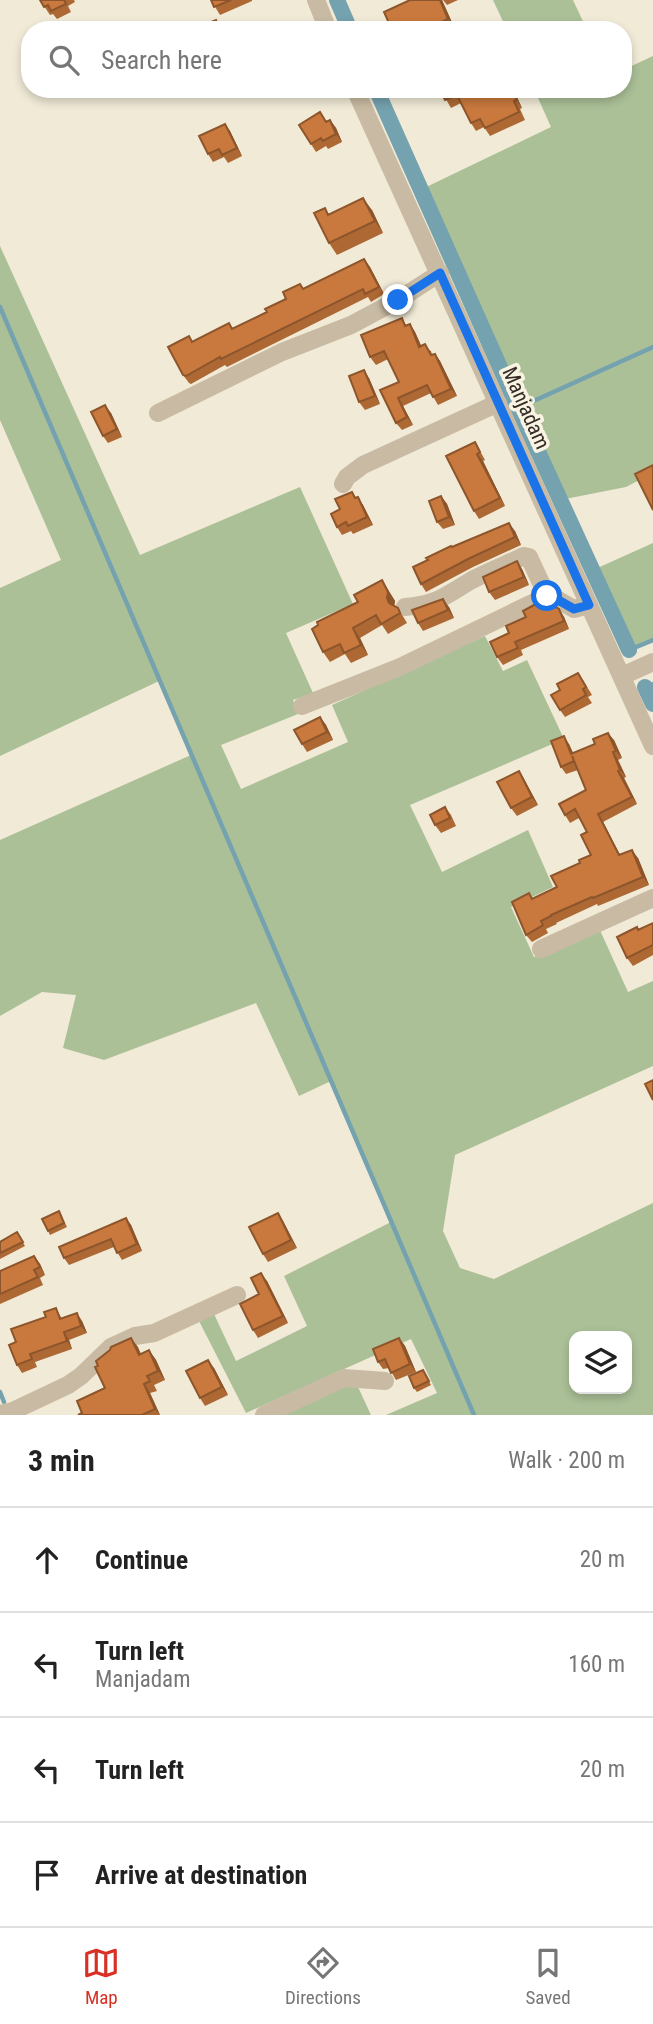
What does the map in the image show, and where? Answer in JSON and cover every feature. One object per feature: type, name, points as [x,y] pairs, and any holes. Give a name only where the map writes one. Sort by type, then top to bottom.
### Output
[{"type":"street","points":[[316,0],[324,21]]},
{"type":"street","name":"Manjadam","points":[[359,98],[653,747]]},
{"type":"street","points":[[158,413],[282,352],[351,324],[398,300],[440,273]]},
{"type":"street","points":[[343,484],[347,477],[363,465],[498,403]]},
{"type":"street","points":[[405,607],[430,604],[524,555],[533,562],[547,596]]},
{"type":"street","points":[[302,706],[400,667],[547,596],[574,609],[589,605]]},
{"type":"street","points":[[622,676],[653,662]]},
{"type":"street","points":[[541,949],[653,898]]},
{"type":"street","points":[[0,1414],[13,1411],[68,1385],[111,1347],[135,1336],[154,1334],[237,1295]]},
{"type":"street","points":[[264,1415],[344,1378],[385,1381]]},
{"type":"green space","points":[[493,0],[573,0],[583,21],[503,21]]},
{"type":"green space","points":[[653,56],[653,473],[626,487],[560,500],[420,190],[551,127],[538,98],[632,98],[632,66]]},
{"type":"green space","points":[[0,246],[140,555],[300,487],[353,604],[286,633],[313,693],[293,700],[298,714],[221,745],[241,789],[348,742],[332,705],[485,636],[503,671],[527,660],[564,739],[410,805],[442,872],[528,830],[553,887],[511,907],[534,957],[599,928],[628,992],[653,981],[653,1066],[455,1155],[443,1231],[460,1268],[494,1279],[653,1203],[653,1415],[386,1415],[437,1393],[411,1339],[246,1413],[199,1321],[214,1314],[236,1361],[307,1326],[284,1276],[391,1222],[331,1081],[299,1096],[256,1003],[104,1060],[63,1048],[76,995],[42,992],[0,1016],[0,840],[191,755],[159,681],[0,756],[0,588],[61,560],[0,420]]},
{"type":"green space","points":[[653,543],[653,640],[629,650],[593,570]]},
{"type":"green space","points":[[339,1383],[358,1387],[371,1415],[270,1415]]},
{"type":"building","points":[[40,0],[64,0],[66,4],[51,11],[48,5],[44,7]]},
{"type":"building","points":[[211,0],[231,0],[214,7]]},
{"type":"building","points":[[410,0],[440,0],[448,19],[388,21],[384,12]]},
{"type":"building","points":[[458,98],[517,100],[514,101],[519,112],[485,128],[480,119],[471,123]]},
{"type":"building","points":[[320,112],[326,122],[330,120],[336,134],[311,144],[299,125]]},
{"type":"building","points":[[225,124],[237,148],[222,155],[219,149],[208,154],[199,136]]},
{"type":"building","points":[[363,198],[375,221],[329,243],[314,213],[325,208],[328,215]]},
{"type":"building","points":[[364,259],[379,287],[365,294],[363,289],[186,376],[183,375],[168,347],[189,336],[192,342],[229,323],[232,329],[267,312],[265,309],[286,299],[283,292],[300,284],[303,289]]},
{"type":"building","points":[[402,318],[405,326],[410,324],[419,347],[425,344],[431,355],[435,354],[451,389],[433,397],[427,385],[398,398],[407,417],[396,423],[380,390],[399,382],[384,351],[370,357],[361,335]]},
{"type":"building","points":[[364,370],[375,396],[359,402],[349,376]]},
{"type":"building","points":[[105,405],[117,429],[103,436],[91,412]]},
{"type":"building","points":[[475,442],[480,452],[477,454],[500,498],[474,511],[446,456]]},
{"type":"building","points":[[653,465],[653,510],[635,474]]},
{"type":"building","points":[[352,492],[355,498],[358,497],[367,517],[348,526],[346,522],[337,527],[331,514],[340,509],[335,499]]},
{"type":"building","points":[[441,496],[449,517],[437,522],[429,501]]},
{"type":"building","points":[[509,523],[515,537],[421,584],[413,567],[451,546]]},
{"type":"building","points":[[517,561],[524,577],[489,592],[483,577]]},
{"type":"building","points":[[382,580],[388,592],[389,603],[398,608],[400,613],[381,624],[376,615],[353,628],[361,645],[344,653],[340,644],[323,652],[312,629],[318,625],[317,622],[358,602],[354,595]]},
{"type":"building","points":[[443,599],[448,610],[418,623],[412,610]]},
{"type":"building","points":[[543,600],[559,609],[564,621],[515,642],[518,648],[497,657],[490,642],[509,633],[506,626],[526,617],[523,611]]},
{"type":"building","points":[[578,673],[586,687],[583,689],[586,695],[560,710],[551,695],[560,690],[557,684]]},
{"type":"building","points":[[320,717],[327,732],[302,744],[294,730]]},
{"type":"building","points":[[608,733],[616,751],[613,752],[620,770],[618,771],[632,797],[598,814],[619,855],[632,850],[643,877],[551,915],[541,921],[543,925],[526,935],[512,902],[529,893],[532,899],[557,887],[551,876],[591,855],[581,835],[587,832],[575,809],[565,815],[559,804],[586,790],[572,756],[574,761],[561,767],[551,741],[564,736],[571,754],[595,744],[593,739]]},
{"type":"building","points":[[519,771],[532,797],[511,808],[497,782]]},
{"type":"building","points":[[445,807],[450,818],[435,825],[430,815]]},
{"type":"building","points":[[653,923],[653,945],[627,958],[617,937]]},
{"type":"building","points":[[653,1080],[653,1100],[645,1084]]},
{"type":"building","points":[[59,1211],[64,1223],[48,1231],[42,1219]]},
{"type":"building","points":[[278,1213],[291,1240],[263,1254],[249,1227]]},
{"type":"building","points":[[126,1218],[137,1244],[117,1253],[111,1239],[64,1258],[59,1247]]},
{"type":"building","points":[[17,1232],[23,1242],[0,1253],[0,1242]]},
{"type":"building","points":[[34,1256],[40,1267],[34,1270],[38,1277],[0,1294],[0,1271]]},
{"type":"building","points":[[261,1273],[283,1316],[253,1330],[240,1304],[259,1294],[251,1278]]},
{"type":"building","points":[[56,1308],[60,1319],[77,1313],[81,1326],[64,1332],[67,1341],[30,1354],[32,1359],[17,1365],[9,1345],[16,1342],[11,1329],[46,1317],[44,1312]]},
{"type":"building","points":[[131,1338],[139,1355],[149,1350],[158,1371],[147,1376],[150,1381],[144,1384],[155,1409],[142,1415],[78,1415],[82,1413],[77,1401],[105,1388],[95,1367],[98,1366],[96,1361],[111,1347]]},
{"type":"building","points":[[399,1338],[410,1364],[391,1373],[385,1359],[378,1362],[373,1349]]},
{"type":"building","points":[[208,1360],[222,1387],[200,1398],[186,1371]]},
{"type":"building","points":[[423,1370],[429,1381],[414,1388],[409,1376]]},
{"type":"waterway","points":[[337,0],[346,21]]},
{"type":"waterway","points":[[380,98],[629,650]]},
{"type":"waterway","points":[[0,307],[474,1415]]},
{"type":"waterway","points":[[518,408],[653,347]]},
{"type":"waterway","points":[[629,650],[653,640]]},
{"type":"waterway","points":[[645,687],[653,684]]},
{"type":"waterway","points":[[645,687],[653,704]]},
{"type":"waterway","points":[[0,1392],[4,1402]]},
{"type":"route","points":[[398,300],[440,273],[589,605],[574,609],[547,596]]}]
